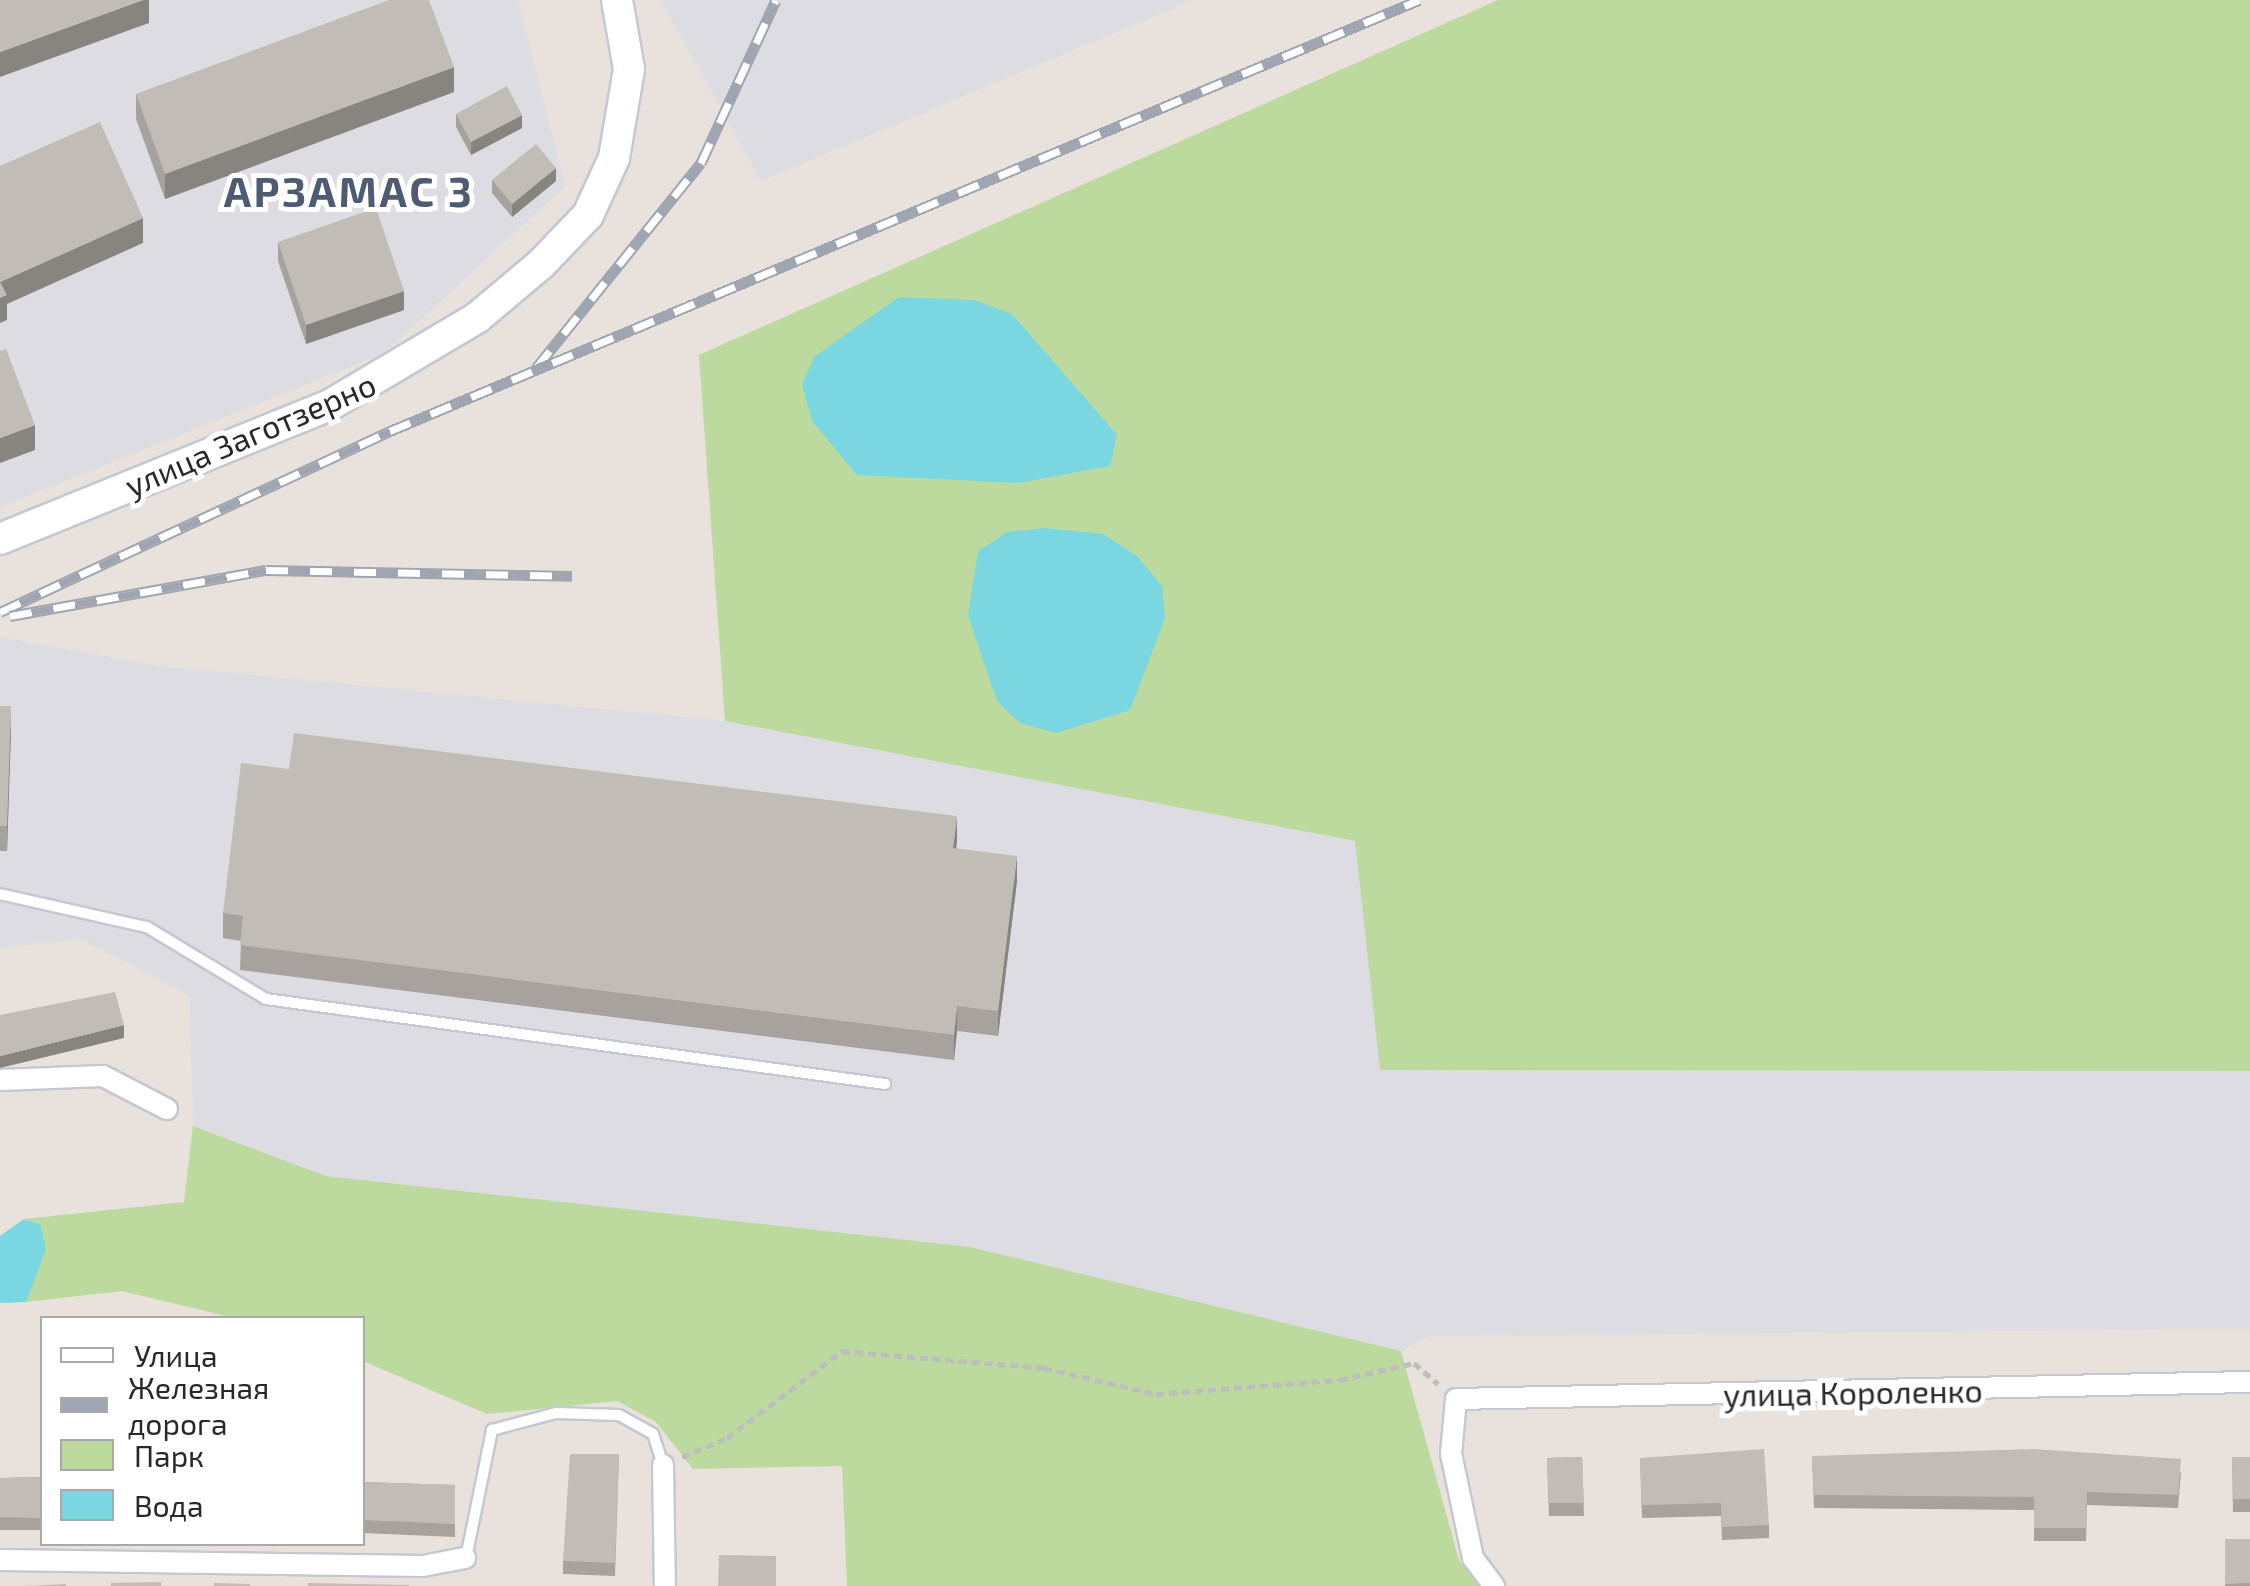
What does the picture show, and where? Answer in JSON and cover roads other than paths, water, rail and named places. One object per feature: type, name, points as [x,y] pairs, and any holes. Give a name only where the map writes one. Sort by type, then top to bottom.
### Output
[{"type":"street","name":"улица Заготзерно","points":[[0,538],[330,405],[478,317],[541,264],[588,214],[614,158],[629,69],[617,0]]},
{"type":"street","points":[[0,1080],[103,1076],[167,1109]]},
{"type":"street","name":"улица Короленко","points":[[1494,1586],[1473,1558],[1455,1472],[1456,1399],[2250,1382]]},
{"type":"street","points":[[664,1465],[665,1586]]},
{"type":"street","points":[[0,1560],[180,1564],[465,1558]]},
{"type":"street","points":[[180,1564],[180,1586]]},
{"type":"lane","points":[[0,894],[147,927],[266,999],[885,1084]]},
{"type":"lane","points":[[465,1558],[492,1430],[556,1413],[619,1415],[653,1434],[664,1465]]},
{"type":"water","points":[[899,297],[974,300],[1012,314],[1117,435],[1110,466],[1018,483],[857,475],[812,421],[802,384],[815,356]]},
{"type":"water","points":[[1044,528],[1103,534],[1137,556],[1162,586],[1165,618],[1130,710],[1056,733],[1020,723],[997,701],[968,615],[978,551],[1007,532]]},
{"type":"water","points":[[24,1219],[40,1224],[46,1249],[26,1302],[0,1303],[0,1236]]},
{"type":"railway","points":[[536,368],[701,163],[776,0]]},
{"type":"railway","points":[[0,612],[390,431],[1419,0]]},
{"type":"railway","points":[[10,616],[266,570],[572,576]]},
{"type":"district","name":"АРЗАМАС 3","points":[[349,190]]}]
